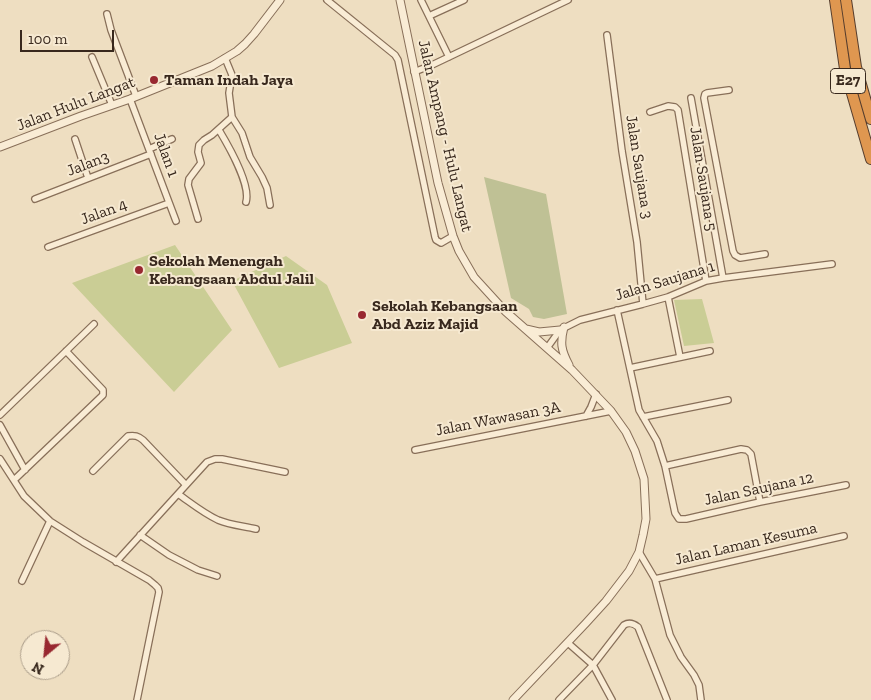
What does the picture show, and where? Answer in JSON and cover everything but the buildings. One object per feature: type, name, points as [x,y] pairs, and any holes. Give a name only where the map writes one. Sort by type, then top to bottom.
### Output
[{"type":"highway","name":"E27","points":[[835,0],[845,69],[871,159]]},
{"type":"highway","name":"E27","points":[[846,0],[856,67],[871,119]]},
{"type":"street","name":"Jalan Hulu Langat","points":[[0,147],[204,69],[225,58],[245,44],[280,0]]},
{"type":"street","points":[[327,0],[396,57],[434,237],[442,243],[453,236]]},
{"type":"street","name":"Jalan Ampang - Hulu Langat","points":[[400,0],[438,183],[459,251],[474,277],[505,311],[572,370],[611,411],[626,432],[635,450],[644,480],[646,519],[639,552],[629,571],[620,584],[568,643],[513,700]]},
{"type":"street","points":[[421,0],[449,57]]},
{"type":"street","points":[[429,16],[464,0]]},
{"type":"street","points":[[414,72],[568,0]]},
{"type":"street","name":"Jalan 1","points":[[107,14],[150,152],[176,221]]},
{"type":"street","name":"Jalan Saujana 3","points":[[606,35],[637,242],[643,304]]},
{"type":"street","points":[[92,57],[112,104]]},
{"type":"street","points":[[225,58],[232,75],[230,93],[232,117],[242,133],[250,157],[267,188],[270,204]]},
{"type":"street","points":[[730,90],[707,93],[704,98],[733,251],[740,258],[765,254]]},
{"type":"street","name":"Jalan Saujana 5","points":[[690,98],[723,278]]},
{"type":"street","name":"Jalan Saujana 5","points":[[650,112],[668,106],[675,107],[678,110],[706,281]]},
{"type":"street","points":[[198,218],[188,181],[201,163],[198,152],[199,145],[219,130],[232,117]]},
{"type":"street","points":[[219,130],[231,150],[245,185],[246,202]]},
{"type":"street","points":[[75,139],[88,178]]},
{"type":"street","name":"Jalan3","points":[[35,199],[150,152],[172,139]]},
{"type":"street","points":[[705,177],[718,174]]},
{"type":"street","name":"Jalan 4","points":[[48,247],[169,203]]},
{"type":"street","name":"Jalan Saujana 1","points":[[562,329],[580,320],[668,297],[706,281],[832,264]]},
{"type":"street","points":[[668,297],[680,358]]},
{"type":"street","points":[[617,310],[639,410],[657,441],[664,466],[741,449],[747,450],[751,454],[760,502]]},
{"type":"street","points":[[0,415],[94,324]]},
{"type":"street","points":[[524,328],[539,332],[562,329]]},
{"type":"street","points":[[547,348],[562,329]]},
{"type":"street","points":[[562,329],[561,344],[565,358],[572,370]]},
{"type":"street","points":[[630,368],[710,350]]},
{"type":"street","points":[[14,480],[104,395],[102,390],[66,351]]},
{"type":"street","name":"Jalan Wawasan 3A","points":[[586,416],[592,407],[596,394]]},
{"type":"street","points":[[643,417],[728,400]]},
{"type":"street","name":"Jalan Wawasan 3A","points":[[415,450],[611,411]]},
{"type":"street","points":[[0,425],[25,470]]},
{"type":"street","points":[[93,471],[128,436],[134,435],[139,436],[186,485]]},
{"type":"street","points":[[0,459],[24,496],[50,521],[149,580],[158,588],[159,592],[137,700]]},
{"type":"street","points":[[116,562],[207,462],[222,459],[285,472]]},
{"type":"street","name":"Jalan Saujana 12","points":[[664,466],[675,513],[679,519],[846,485]]},
{"type":"street","points":[[178,494],[218,520],[256,529]]},
{"type":"street","points":[[22,581],[50,521]]},
{"type":"street","points":[[140,535],[169,555],[198,570],[217,576]]},
{"type":"street","name":"Jalan Laman Kesuma","points":[[655,579],[844,536]]},
{"type":"street","points":[[639,552],[655,579],[670,635],[681,657],[699,685],[701,700]]},
{"type":"street","points":[[559,700],[593,664],[627,623],[638,627],[667,700]]},
{"type":"street","points":[[568,643],[593,664],[612,700]]},
{"type":"green space","points":[[484,177],[546,194],[567,314],[544,319],[533,317],[529,309],[511,298]]},
{"type":"green space","points":[[175,245],[232,330],[174,392],[72,283]]},
{"type":"green space","points":[[286,256],[327,285],[352,343],[279,368],[232,281]]},
{"type":"green space","points":[[702,299],[714,343],[684,346],[674,300]]},
{"type":"place","name":"Taman Indah Jaya","points":[[154,80]]},
{"type":"place","name":"Sekolah Menengah Kebangsaan Abdul Jalil","points":[[139,270]]},
{"type":"place","name":"Sekolah Kebangsaan Abd Aziz Majid","points":[[362,315]]}]
